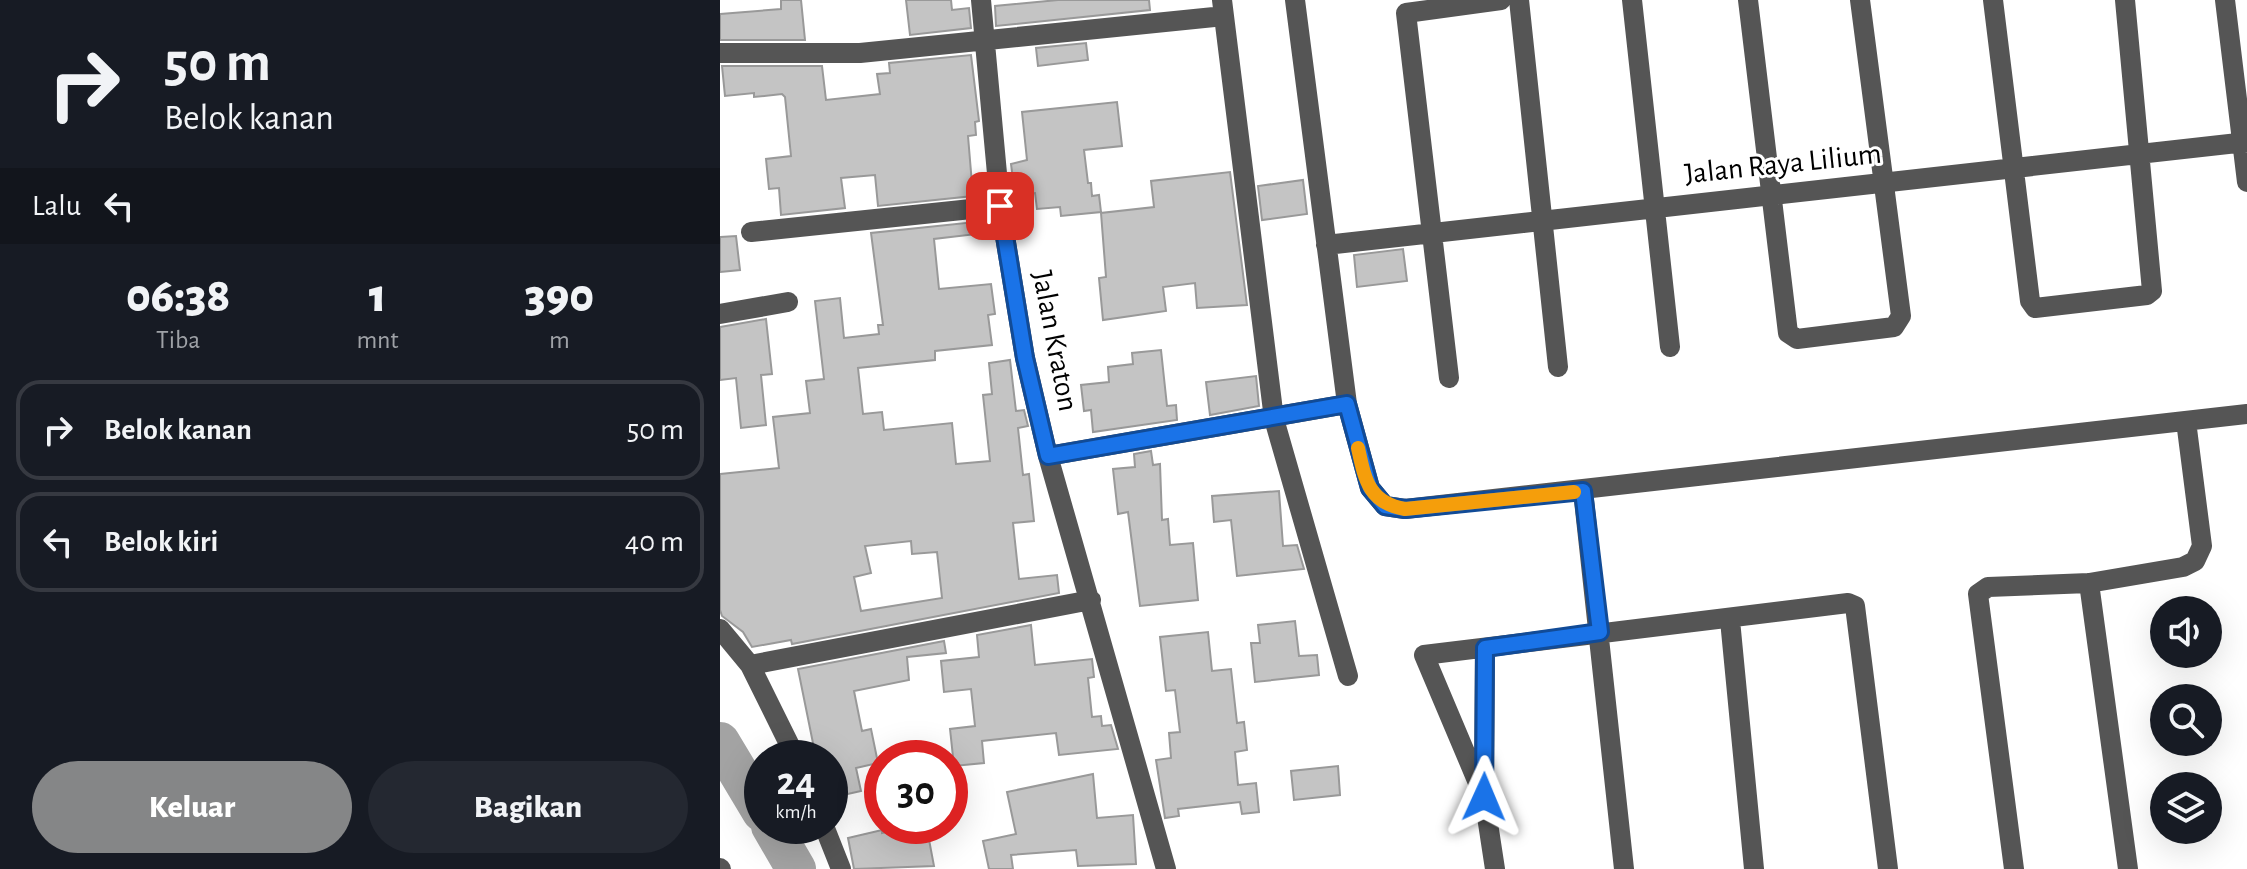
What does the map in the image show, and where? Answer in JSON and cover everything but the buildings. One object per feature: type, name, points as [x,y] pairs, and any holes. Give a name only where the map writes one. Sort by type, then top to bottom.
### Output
[{"type":"street","name":"Jalan Kraton","points":[[981,0],[1000,206],[1025,358],[1048,456],[1166,869]]},
{"type":"street","points":[[1295,0],[1347,404],[1370,488],[1385,506],[1405,509],[1583,491],[2247,414]]},
{"type":"street","points":[[1449,378],[1406,13],[1501,0]]},
{"type":"street","points":[[1519,0],[1540,221],[1558,367]]},
{"type":"street","points":[[1632,0],[1670,347]]},
{"type":"street","points":[[1748,0],[1788,333],[1797,339],[1894,327],[1899,321],[1885,183],[1860,0]]},
{"type":"street","points":[[1993,0],[2030,301],[2035,308],[2147,295],[2152,291],[2125,0]]},
{"type":"street","points":[[2225,0],[2245,142],[2247,182]]},
{"type":"street","points":[[720,53],[860,53],[986,42],[1223,8],[1274,419],[1348,676]]},
{"type":"street","name":"Jalan Raya Lilium","points":[[1326,245],[2245,142]]},
{"type":"street","points":[[751,232],[1000,206]]},
{"type":"street","points":[[720,314],[788,302]]},
{"type":"street","points":[[1048,456],[1347,404]]},
{"type":"street","points":[[2014,869],[1978,594],[1988,587],[2089,583],[2183,567],[2195,561],[2202,546],[2186,421]]},
{"type":"street","points":[[1583,491],[1624,869]]},
{"type":"street","points":[[2089,583],[2128,869]]},
{"type":"street","points":[[750,665],[1091,600]]},
{"type":"street","points":[[1484,797],[1422,657],[1600,632],[1730,620],[1848,603],[1855,606],[1888,869]]},
{"type":"street","points":[[1730,620],[1754,869]]},
{"type":"street","points":[[720,629],[750,665],[787,740]]},
{"type":"street","points":[[1485,648],[1484,797],[1495,869]]},
{"type":"street","points":[[831,844],[841,869]]},
{"type":"waterway","points":[[720,742],[744,782]]},
{"type":"waterway","points":[[781,844],[796,869]]},
{"type":"slow traffic","points":[[1358,448],[1370,488],[1385,506],[1405,509],[1574,492]]},
{"type":"route","points":[[1000,206],[1025,358],[1048,456],[1347,404],[1370,488],[1385,506],[1405,509],[1583,491],[1600,632],[1485,648],[1484,797]]}]
